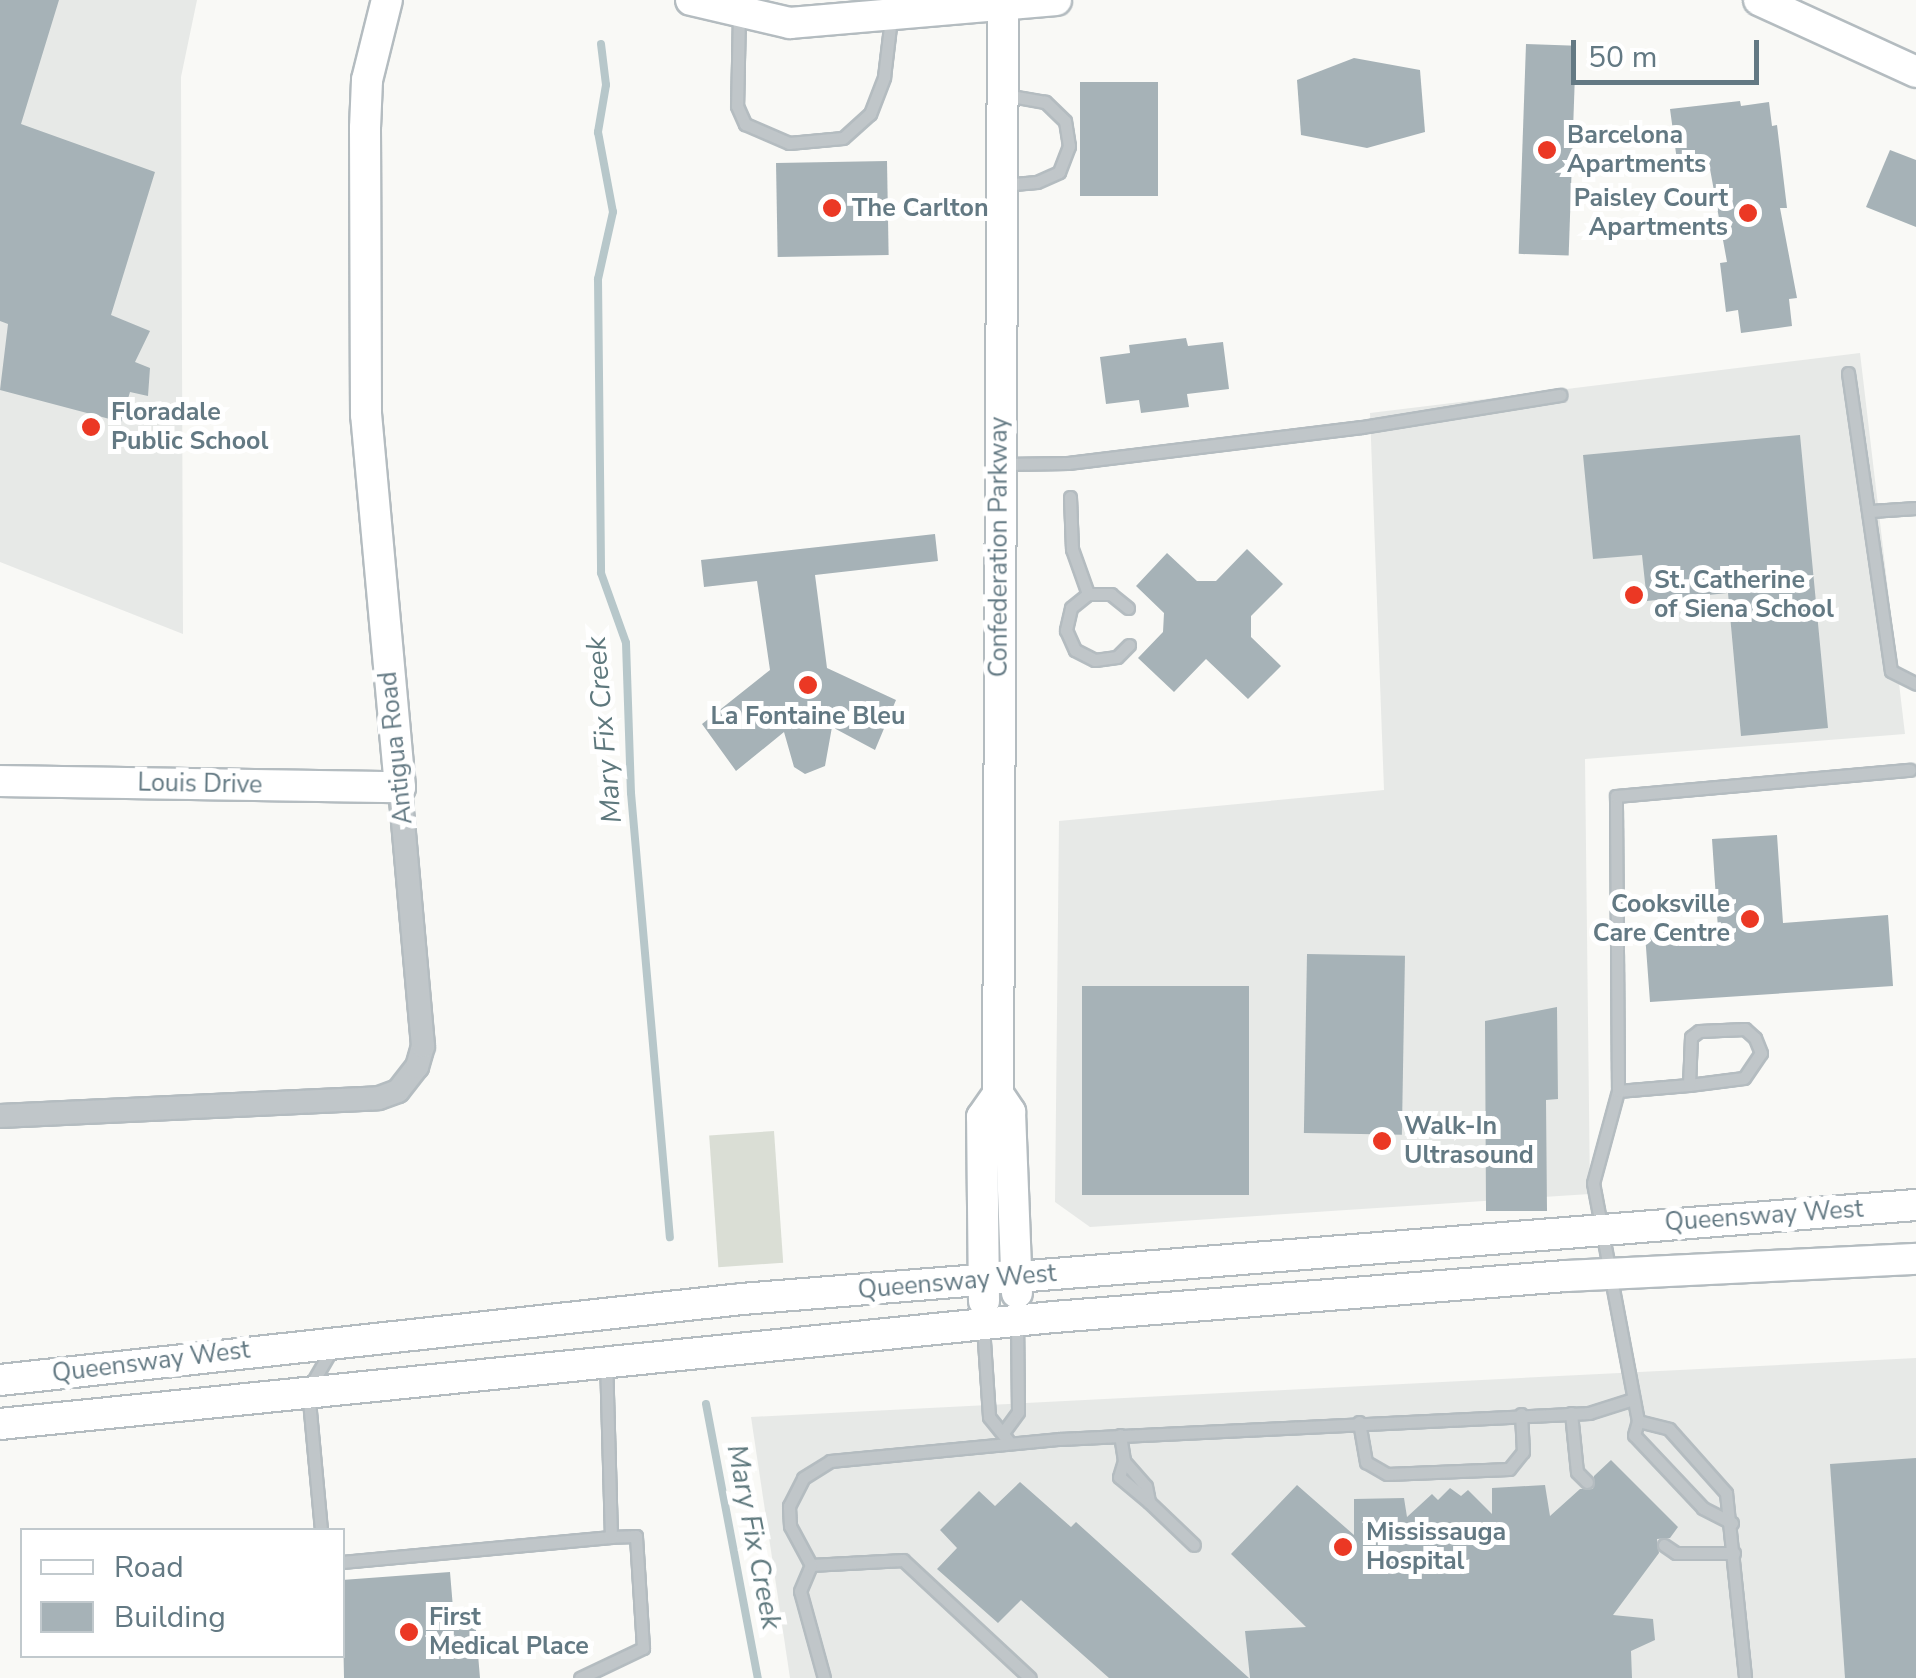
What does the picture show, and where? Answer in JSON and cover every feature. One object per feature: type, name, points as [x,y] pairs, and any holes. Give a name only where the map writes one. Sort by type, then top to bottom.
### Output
[{"type":"main road","name":"Antigua Road","points":[[387,0],[370,63],[365,128],[366,415],[400,787]]},
{"type":"main road","points":[[691,0],[790,24],[1056,0]]},
{"type":"main road","points":[[1759,0],[1916,72]]},
{"type":"main road","name":"Confederation Parkway","points":[[1003,2],[999,185],[998,1094],[1010,1112],[1017,1320]]},
{"type":"main road","name":"Louis Drive","points":[[0,780],[400,787]]},
{"type":"main road","name":"Confederation Parkway","points":[[983,1324],[982,1117],[998,1094]]},
{"type":"main road","name":"Queensway West","points":[[0,1380],[337,1340],[1016,1276],[1916,1205]]},
{"type":"main road","name":"Queensway West","points":[[0,1424],[606,1358],[1017,1320],[1612,1274],[1916,1260]]},
{"type":"street","name":"Antigua Road","points":[[0,1116],[379,1098],[398,1091],[418,1067],[424,1046],[400,787]]},
{"type":"lane","points":[[739,14],[736,106],[744,124],[788,143],[843,138],[870,114],[884,77],[891,15]]},
{"type":"lane","points":[[999,185],[1037,182],[1059,172],[1069,146],[1065,121],[1044,102],[1001,95]]},
{"type":"lane","points":[[1848,373],[1871,511],[1891,671],[1916,684]]},
{"type":"lane","points":[[1000,464],[1068,463],[1343,430],[1560,395]]},
{"type":"lane","points":[[1070,497],[1072,549],[1088,594]]},
{"type":"lane","points":[[1871,511],[1916,508]]},
{"type":"lane","points":[[1128,608],[1111,594],[1088,594],[1067,618],[1075,650],[1106,660],[1129,645]]},
{"type":"lane","points":[[1732,1523],[1703,1508],[1634,1435],[1638,1421],[1630,1400],[1605,1227],[1593,1182],[1618,1091],[1616,796],[1910,770]]},
{"type":"lane","points":[[1618,1091],[1689,1084],[1744,1078],[1761,1053],[1756,1038],[1744,1029],[1699,1031],[1691,1037],[1689,1084]]},
{"type":"lane","points":[[1005,1430],[1018,1412],[1017,1320]]},
{"type":"lane","points":[[983,1324],[989,1416],[1005,1430],[1010,1443]]},
{"type":"lane","points":[[321,1528],[308,1390],[337,1340]]},
{"type":"lane","points":[[606,1358],[611,1537]]},
{"type":"lane","points":[[812,1565],[790,1526],[789,1506],[814,1466],[1010,1443],[1120,1435],[1571,1413],[1630,1400]]},
{"type":"lane","points":[[1571,1413],[1577,1472],[1587,1482]]},
{"type":"lane","points":[[1359,1422],[1366,1462],[1387,1474],[1509,1469],[1523,1452],[1522,1414]]},
{"type":"lane","points":[[1638,1421],[1669,1429],[1726,1494],[1745,1678]]},
{"type":"lane","points":[[1120,1435],[1124,1461],[1119,1477],[1194,1545]]},
{"type":"lane","points":[[345,1562],[636,1536],[643,1648],[580,1678]]},
{"type":"lane","points":[[1664,1545],[1676,1553],[1734,1552]]},
{"type":"lane","points":[[812,1565],[903,1560],[1030,1678]]},
{"type":"lane","points":[[812,1565],[800,1591],[824,1678]]},
{"type":"shaded area","name":"Floradale Public School","points":[[0,0],[197,0],[181,77],[183,634],[0,562]]},
{"type":"shaded area","points":[[1860,353],[1905,734],[1585,759],[1590,1194],[1090,1227],[1055,1202],[1059,821],[1384,790],[1370,413]]},
{"type":"shaded area","points":[[774,1131],[783,1263],[718,1267],[709,1136]]},
{"type":"shaded area","name":"Mississauga Hospital","points":[[1916,1358],[1916,1678],[790,1678],[751,1417]]},
{"type":"building","points":[[0,0],[59,0],[21,124],[155,172],[111,315],[150,331],[135,362],[150,368],[148,396],[130,392],[121,422],[0,390],[8,324],[0,321]]},
{"type":"building","name":"Barcelona Apartments","points":[[1526,44],[1576,46],[1569,256],[1519,254]]},
{"type":"building","points":[[1354,58],[1420,70],[1425,132],[1367,148],[1301,135],[1297,80]]},
{"type":"building","points":[[1080,82],[1158,82],[1158,196],[1080,196]]},
{"type":"building","name":"Paisley Court Apartments","points":[[1740,101],[1741,106],[1769,102],[1772,126],[1777,125],[1787,208],[1780,208],[1797,298],[1789,299],[1792,326],[1741,333],[1738,310],[1726,312],[1720,263],[1727,262],[1710,169],[1678,168],[1670,109]]},
{"type":"building","points":[[1890,150],[1916,160],[1916,227],[1866,207]]},
{"type":"building","name":"The Carlton","points":[[887,161],[889,255],[778,257],[776,163]]},
{"type":"building","points":[[1186,338],[1188,346],[1223,342],[1229,389],[1187,394],[1189,407],[1141,413],[1139,400],[1106,404],[1100,357],[1130,353],[1129,345]]},
{"type":"building","points":[[1800,435],[1828,728],[1741,736],[1728,593],[1647,601],[1642,555],[1593,559],[1583,455]]},
{"type":"building","name":"La Fontaine Bleu","points":[[935,534],[938,561],[815,575],[827,668],[896,700],[875,750],[832,727],[825,766],[805,774],[794,767],[784,732],[736,771],[702,724],[770,670],[757,581],[704,587],[701,560]]},
{"type":"building","points":[[1247,549],[1283,584],[1251,616],[1251,637],[1281,666],[1248,699],[1206,659],[1174,692],[1138,658],[1163,632],[1164,613],[1136,586],[1167,553],[1197,581],[1216,581]]},
{"type":"building","name":"Cooksville Care Centre","points":[[1777,835],[1783,923],[1888,915],[1893,986],[1650,1002],[1645,934],[1718,929],[1712,839]]},
{"type":"building","points":[[1307,954],[1405,956],[1402,1135],[1304,1133]]},
{"type":"building","points":[[1082,986],[1249,986],[1249,1195],[1082,1195]]},
{"type":"building","points":[[1557,1007],[1558,1099],[1546,1100],[1547,1211],[1486,1211],[1485,1021]]},
{"type":"building","points":[[1916,1458],[1916,1678],[1845,1678],[1830,1464]]},
{"type":"building","points":[[1611,1460],[1678,1527],[1670,1538],[1657,1539],[1659,1553],[1613,1615],[1653,1619],[1655,1640],[1631,1651],[1632,1678],[1250,1678],[1245,1631],[1306,1627],[1231,1554],[1297,1485],[1354,1535],[1354,1499],[1404,1498],[1407,1517],[1432,1494],[1438,1500],[1450,1488],[1461,1496],[1468,1490],[1492,1514],[1492,1488],[1545,1485],[1550,1516],[1580,1489],[1593,1489],[1594,1476]]},
{"type":"building","points":[[1020,1482],[1071,1527],[1076,1522],[1249,1678],[1109,1678],[1021,1600],[998,1623],[937,1569],[957,1548],[940,1530],[979,1491],[995,1506]]},
{"type":"building","name":"First Medical Place","points":[[450,1572],[453,1608],[474,1607],[480,1678],[344,1678],[345,1580]]},
{"type":"waterway","name":"Mary Fix Creek","points":[[601,44],[606,85],[598,132],[613,212],[598,279],[601,573],[626,643],[631,793],[670,1237]]},
{"type":"waterway","name":"Mary Fix Creek","points":[[706,1404],[758,1678]]},
{"type":"place","name":"Barcelona Apartments","points":[[1547,150]]},
{"type":"place","name":"The Carlton","points":[[832,208]]},
{"type":"place","name":"Paisley Court Apartments","points":[[1748,213]]},
{"type":"place","name":"Floradale Public School","points":[[91,427]]},
{"type":"place","name":"St. Catherine of Siena School","points":[[1634,595]]},
{"type":"place","name":"La Fontaine Bleu","points":[[808,685]]},
{"type":"place","name":"Cooksville Care Centre","points":[[1750,919]]},
{"type":"place","name":"Walk-In Ultrasound","points":[[1382,1141]]},
{"type":"place","name":"Mississauga Hospital","points":[[1343,1547]]},
{"type":"place","name":"First Medical Place","points":[[409,1632]]}]
